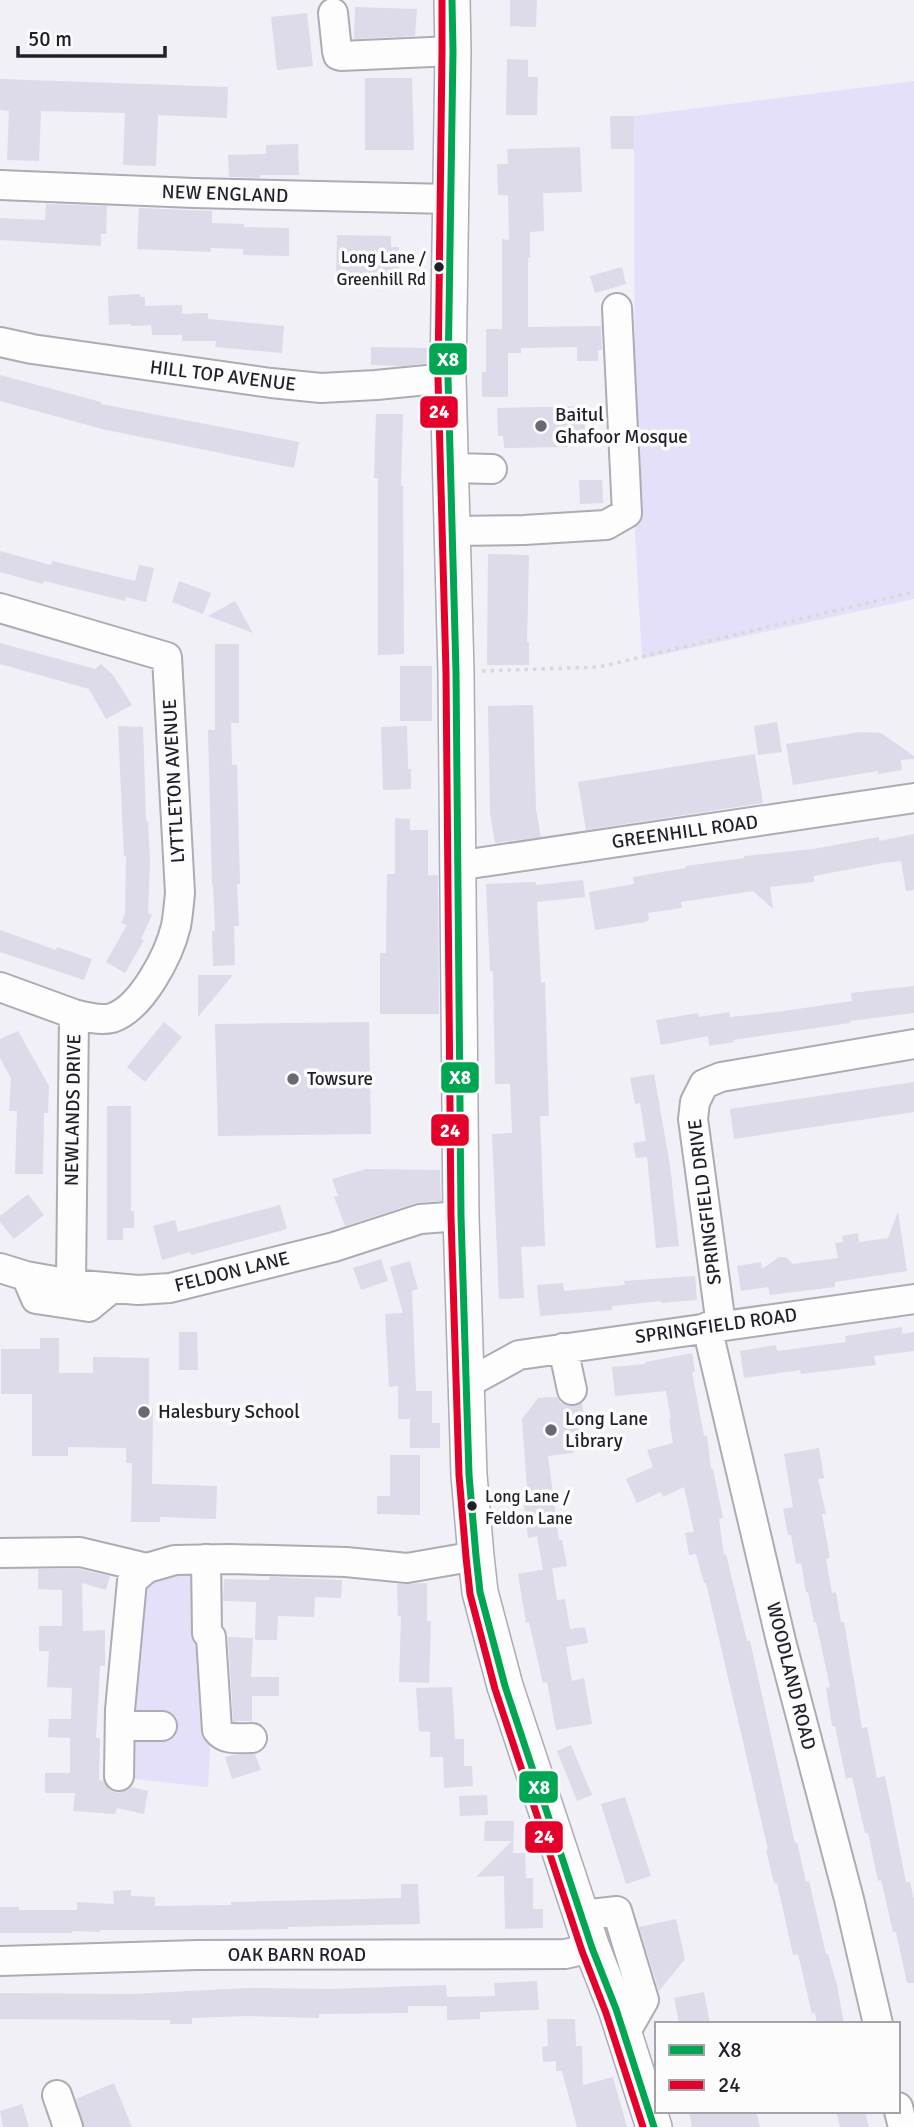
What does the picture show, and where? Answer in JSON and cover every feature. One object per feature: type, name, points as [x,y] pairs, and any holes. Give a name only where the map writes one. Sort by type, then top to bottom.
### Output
[{"type":"main road","points":[[452,0],[449,378],[456,672],[461,1216],[469,1475],[476,1556],[480,1592],[505,1686],[654,2127]]},
{"type":"street","points":[[332,13],[337,51],[341,56],[453,51]]},
{"type":"street","name":"NEW ENGLAND","points":[[0,185],[450,199]]},
{"type":"street","points":[[453,531],[606,525],[627,513],[617,308]]},
{"type":"street","name":"HILL TOP AVENUE","points":[[0,342],[59,353],[321,388],[449,378]]},
{"type":"street","points":[[452,468],[492,469]]},
{"type":"street","name":"LYTTLETON AVENUE","points":[[0,608],[167,657],[180,893],[176,926],[153,977],[143,994],[127,1010],[110,1018],[74,1014]]},
{"type":"street","name":"GREENHILL ROAD","points":[[456,866],[914,798]]},
{"type":"street","name":"NEWLANDS DRIVE","points":[[0,987],[74,1014],[71,1284]]},
{"type":"street","name":"SPRINGFIELD DRIVE","points":[[714,1326],[693,1119],[695,1102],[704,1084],[721,1077],[914,1044]]},
{"type":"street","name":"FELDON LANE","points":[[13,1272],[71,1284],[138,1290],[170,1288],[334,1247],[420,1219],[461,1216]]},
{"type":"street","points":[[13,1272],[36,1299],[76,1306],[89,1307],[112,1288]]},
{"type":"street","name":"SPRINGFIELD ROAD","points":[[466,1384],[519,1355],[914,1299]]},
{"type":"street","name":"WOODLAND ROAD","points":[[714,1326],[781,1641],[849,1899],[878,2022]]},
{"type":"street","name":"SPRINGFIELD ROAD","points":[[465,1342],[519,1355]]},
{"type":"street","points":[[563,1349],[572,1390]]},
{"type":"street","points":[[0,1553],[80,1552],[148,1568]]},
{"type":"street","points":[[119,1776],[120,1726],[132,1581],[148,1568],[175,1560],[206,1559],[346,1562],[407,1568],[476,1556]]},
{"type":"street","points":[[206,1559],[207,1633],[211,1636],[217,1730],[229,1738],[252,1738]]},
{"type":"street","points":[[120,1726],[162,1726]]},
{"type":"street","points":[[582,1915],[617,1911],[644,2000],[624,2035]]},
{"type":"street","name":"OAK BARN ROAD","points":[[0,1961],[197,1955],[565,1954],[593,1948]]},
{"type":"street","points":[[57,2095],[68,2127]]},
{"type":"path","points":[[456,672],[599,667],[914,592]]},
{"type":"shaded area","points":[[914,81],[914,599],[642,659],[635,533],[634,116]]},
{"type":"shaded area","points":[[179,1574],[195,1575],[216,1641],[208,1787],[134,1779],[133,1744],[140,1736],[136,1712],[130,1701],[144,1592],[154,1578]]},
{"type":"building","points":[[510,0],[537,0],[536,27],[510,26]]},
{"type":"building","points":[[355,7],[417,9],[415,36],[354,39]]},
{"type":"building","points":[[307,13],[313,66],[277,70],[271,17]]},
{"type":"building","points":[[507,59],[528,60],[528,77],[538,77],[537,115],[506,115]]},
{"type":"building","points":[[365,78],[412,78],[414,150],[365,150]]},
{"type":"building","points":[[0,79],[228,87],[227,118],[158,115],[156,166],[123,165],[125,113],[41,111],[39,161],[7,160],[9,111],[0,110]]},
{"type":"building","points":[[610,116],[634,116],[634,149],[611,149]]},
{"type":"building","points":[[298,144],[299,175],[229,177],[228,155],[266,154],[266,145]]},
{"type":"building","points":[[580,147],[582,192],[543,193],[544,231],[530,232],[528,327],[601,326],[602,350],[598,350],[598,361],[577,361],[577,347],[521,348],[521,353],[508,353],[508,397],[482,397],[482,372],[486,372],[486,329],[502,329],[502,239],[509,240],[508,195],[498,195],[497,164],[508,164],[507,149]]},
{"type":"building","points":[[46,204],[107,206],[106,234],[101,234],[101,246],[0,240],[0,218],[45,220]]},
{"type":"building","points":[[139,208],[212,211],[212,223],[289,228],[289,256],[243,255],[243,249],[211,248],[210,252],[137,249]]},
{"type":"building","points":[[337,235],[391,236],[391,247],[399,247],[399,283],[336,282]]},
{"type":"building","points":[[622,267],[626,284],[595,293],[590,276]]},
{"type":"building","points":[[140,294],[140,297],[145,297],[145,306],[182,305],[182,314],[208,313],[208,319],[284,326],[282,353],[215,347],[216,341],[182,341],[182,335],[152,335],[151,325],[109,325],[108,296]]},
{"type":"building","points":[[371,347],[428,348],[428,363],[403,366],[371,365]]},
{"type":"building","points":[[0,375],[101,404],[299,442],[294,468],[102,429],[0,401]]},
{"type":"building","name":"Baitul Ghafoor Mosque","points":[[585,406],[585,439],[568,439],[569,447],[504,448],[503,436],[498,436],[497,408]]},
{"type":"building","points":[[376,414],[403,414],[401,486],[404,654],[378,655],[378,478],[374,478]]},
{"type":"building","points":[[579,480],[602,480],[603,503],[580,504]]},
{"type":"building","points":[[0,551],[51,565],[52,561],[135,581],[139,565],[154,568],[146,602],[126,597],[125,601],[0,572]]},
{"type":"building","points":[[488,554],[529,555],[529,665],[487,665]]},
{"type":"building","points":[[179,581],[211,593],[203,614],[172,602]]},
{"type":"building","points":[[235,601],[253,633],[208,616]]},
{"type":"building","points":[[0,643],[95,669],[101,664],[113,675],[132,705],[106,719],[89,689],[0,664]]},
{"type":"building","points":[[215,644],[239,644],[239,723],[231,723],[232,765],[237,765],[240,884],[237,884],[239,926],[234,926],[235,965],[213,966],[212,931],[215,931],[208,730],[215,730]]},
{"type":"building","points":[[400,666],[432,666],[432,721],[400,721]]},
{"type":"building","points":[[533,705],[536,809],[541,837],[495,843],[490,813],[488,706]]},
{"type":"building","points":[[777,722],[782,752],[758,755],[754,726]]},
{"type":"building","points":[[118,726],[143,727],[150,861],[148,913],[152,915],[141,939],[144,940],[125,973],[106,962],[127,925],[121,923],[125,914],[126,856]]},
{"type":"building","points":[[407,726],[411,789],[383,790],[381,727]]},
{"type":"building","points":[[860,732],[881,733],[914,756],[914,759],[901,760],[902,770],[878,774],[878,771],[793,785],[786,744]]},
{"type":"building","points":[[755,754],[763,803],[586,830],[578,782]]},
{"type":"building","points":[[395,818],[410,819],[410,830],[428,830],[428,875],[438,875],[439,1014],[380,1014],[380,953],[386,953],[387,874],[395,874]]},
{"type":"building","points":[[914,834],[914,890],[906,891],[901,861],[883,863],[814,876],[814,882],[770,887],[773,909],[753,891],[681,902],[682,908],[648,913],[649,920],[645,922],[595,930],[589,892],[634,884],[633,877],[744,856],[813,849],[879,837],[879,841]]},
{"type":"building","points":[[583,880],[585,897],[537,902],[541,983],[545,982],[549,1116],[540,1116],[545,1246],[521,1247],[524,1298],[499,1299],[492,1134],[512,1133],[510,1084],[495,1084],[493,971],[490,971],[486,884],[536,882],[536,885]]},
{"type":"building","points":[[0,930],[56,950],[57,947],[92,959],[84,980],[0,952]]},
{"type":"building","points":[[198,975],[233,975],[198,1017]]},
{"type":"building","points":[[914,986],[914,1013],[850,1021],[709,1046],[708,1036],[661,1045],[656,1020],[698,1013],[699,1017],[729,1012],[730,1017],[777,1012],[852,1001],[851,993]]},
{"type":"building","points":[[164,1022],[182,1037],[145,1082],[127,1067]]},
{"type":"building","name":"Towsure","points":[[369,1022],[371,1134],[218,1136],[215,1024]]},
{"type":"building","points":[[18,1031],[49,1086],[48,1113],[44,1113],[43,1174],[15,1174],[17,1111],[9,1111],[11,1078],[0,1058],[0,1039]]},
{"type":"building","points":[[654,1074],[670,1165],[679,1246],[656,1248],[647,1157],[636,1158],[633,1143],[646,1141],[640,1103],[635,1104],[630,1078]]},
{"type":"building","points":[[914,1082],[914,1112],[734,1139],[730,1109]]},
{"type":"building","points":[[107,1106],[131,1106],[131,1211],[134,1211],[134,1228],[123,1228],[123,1240],[107,1240]]},
{"type":"building","points":[[366,1169],[440,1170],[441,1201],[415,1203],[345,1226],[334,1197],[338,1196],[332,1179]]},
{"type":"building","points":[[28,1194],[44,1215],[14,1239],[0,1222],[0,1216]]},
{"type":"building","points":[[280,1205],[287,1229],[191,1255],[190,1252],[162,1260],[153,1226],[175,1220],[178,1232]]},
{"type":"building","points":[[898,1212],[907,1271],[835,1282],[835,1287],[770,1295],[768,1287],[741,1291],[737,1266],[761,1262],[762,1269],[779,1257],[786,1257],[793,1264],[838,1258],[835,1243],[843,1242],[842,1236],[858,1233],[859,1242],[888,1238]]},
{"type":"building","points":[[381,1259],[388,1281],[361,1290],[353,1268]]},
{"type":"building","points":[[410,1261],[418,1289],[412,1291],[416,1391],[432,1391],[432,1423],[440,1423],[440,1448],[410,1448],[410,1419],[398,1419],[398,1386],[389,1387],[385,1314],[403,1313],[390,1267]]},
{"type":"building","points":[[695,1276],[697,1300],[661,1301],[612,1306],[612,1310],[540,1316],[537,1285],[563,1283],[564,1291],[625,1285],[624,1281]]},
{"type":"building","points":[[902,1327],[902,1334],[914,1332],[914,1351],[874,1356],[876,1365],[801,1374],[800,1370],[744,1378],[740,1351],[776,1345],[777,1351],[846,1342],[845,1336]]},
{"type":"building","points":[[179,1332],[197,1332],[198,1370],[179,1370]]},
{"type":"building","points":[[40,1338],[59,1338],[59,1373],[93,1373],[93,1357],[149,1358],[149,1409],[153,1409],[152,1484],[217,1486],[216,1519],[160,1517],[160,1522],[131,1522],[132,1463],[126,1463],[126,1448],[68,1447],[68,1456],[32,1456],[32,1394],[1,1394],[1,1349],[40,1349]]},
{"type":"building","points":[[692,1353],[695,1372],[692,1372],[700,1415],[704,1436],[707,1435],[711,1469],[723,1518],[719,1519],[724,1555],[726,1554],[747,1641],[750,1641],[795,1843],[797,1842],[806,1882],[809,1881],[826,1954],[837,1985],[844,2022],[817,2022],[815,2013],[812,2014],[798,1954],[793,1955],[777,1883],[774,1883],[766,1850],[706,1583],[696,1554],[689,1555],[685,1533],[694,1532],[684,1487],[663,1497],[661,1492],[637,1503],[626,1479],[653,1467],[647,1450],[673,1443],[666,1391],[615,1396],[612,1367]]},
{"type":"building","points":[[557,1397],[568,1406],[582,1403],[584,1415],[578,1415],[580,1440],[573,1453],[548,1456],[559,1540],[562,1540],[567,1566],[543,1570],[537,1536],[528,1538],[522,1490],[527,1489],[522,1419],[538,1398]]},
{"type":"building","points":[[819,1448],[824,1478],[818,1479],[826,1514],[822,1514],[830,1558],[826,1559],[832,1593],[836,1592],[841,1622],[844,1622],[862,1728],[867,1727],[877,1778],[885,1776],[906,1882],[910,1882],[914,1900],[914,1983],[907,1983],[896,1932],[893,1932],[881,1880],[878,1881],[852,1777],[846,1779],[835,1726],[832,1726],[826,1688],[830,1687],[816,1622],[806,1592],[801,1563],[796,1564],[783,1509],[793,1507],[784,1454]]},
{"type":"building","points":[[390,1455],[420,1455],[420,1515],[377,1514],[377,1496],[390,1496]]},
{"type":"building","points":[[552,1568],[557,1600],[565,1599],[570,1629],[585,1627],[588,1643],[566,1647],[572,1681],[584,1678],[592,1724],[556,1730],[547,1682],[543,1683],[529,1622],[526,1623],[518,1574]]},
{"type":"building","points":[[38,1569],[78,1569],[110,1576],[106,1590],[82,1583],[83,1631],[105,1630],[105,1666],[100,1666],[96,1738],[100,1738],[99,1780],[118,1793],[131,1787],[148,1791],[144,1814],[117,1808],[115,1814],[73,1811],[75,1793],[45,1793],[45,1773],[70,1773],[70,1738],[48,1737],[49,1719],[71,1719],[72,1688],[47,1687],[49,1651],[39,1651],[39,1626],[62,1626],[62,1590],[38,1589]]},
{"type":"building","points":[[269,1577],[342,1580],[341,1598],[315,1597],[314,1617],[278,1616],[277,1640],[255,1640],[256,1602],[223,1601],[224,1579],[269,1580]]},
{"type":"building","points":[[427,1583],[427,1621],[431,1621],[429,1683],[399,1682],[401,1616],[398,1616],[397,1584]]},
{"type":"building","points":[[228,1637],[253,1638],[251,1677],[279,1677],[279,1696],[252,1696],[252,1721],[233,1721]]},
{"type":"building","points":[[452,1687],[455,1739],[464,1739],[464,1766],[472,1766],[473,1786],[444,1788],[443,1757],[430,1757],[430,1732],[419,1731],[416,1688]]},
{"type":"building","points":[[571,1745],[592,1795],[577,1801],[557,1751]]},
{"type":"building","points":[[255,1754],[261,1770],[232,1779],[225,1757]]},
{"type":"building","points":[[487,1795],[488,1815],[460,1816],[459,1796]]},
{"type":"building","points":[[625,1797],[651,1876],[626,1884],[601,1804]]},
{"type":"building","points":[[485,1821],[514,1821],[513,1853],[525,1853],[526,1878],[533,1878],[533,1909],[543,1909],[543,1928],[505,1929],[504,1876],[476,1877],[512,1841],[484,1841]]},
{"type":"building","points":[[401,1884],[418,1884],[420,1924],[288,1929],[0,1933],[0,1907],[19,1907],[19,1910],[77,1910],[77,1902],[114,1904],[113,1891],[131,1890],[131,1896],[155,1897],[155,1906],[231,1905],[231,1902],[401,1898]]},
{"type":"building","points":[[676,1919],[685,1959],[659,1991],[639,1927]]},
{"type":"building","points":[[537,1981],[539,2010],[480,2012],[480,2019],[447,2020],[447,2006],[408,2006],[408,2013],[319,2014],[319,2018],[192,2018],[192,2024],[170,2024],[170,2020],[0,2019],[0,1993],[132,1994],[248,1988],[330,1989],[446,1985],[447,1997],[495,1996],[494,1983]]},
{"type":"building","points":[[704,1992],[710,2022],[679,2022],[674,1998]]},
{"type":"building","points":[[547,2019],[575,2019],[576,2046],[582,2046],[583,2085],[613,2077],[627,2127],[577,2127],[562,2071],[556,2071],[556,2061],[543,2062],[542,2047],[548,2046]]},
{"type":"building","points":[[114,2083],[132,2127],[84,2127],[76,2099]]},
{"type":"building","points":[[22,2104],[29,2127],[3,2127],[0,2111]]},
{"type":"building","points":[[689,2113],[756,2113],[760,2127],[692,2127]]},
{"type":"building","points":[[836,2113],[866,2113],[869,2127],[840,2127]]},
{"type":"transit line","name":"24","points":[[442,0],[438,378],[446,672],[451,1216],[459,1475],[466,1557],[470,1594],[495,1689],[643,2127]]},
{"type":"transit line","name":"X8","points":[[452,0],[448,378],[456,672],[461,1216],[469,1475],[476,1556],[480,1592],[505,1686],[654,2127]]},
{"type":"place","name":"Long Lane / Greenhill Rd","points":[[439,267]]},
{"type":"place","name":"Baitul Ghafoor Mosque","points":[[541,426]]},
{"type":"place","name":"Towsure","points":[[293,1079]]},
{"type":"place","name":"Halesbury School","points":[[144,1412]]},
{"type":"place","name":"Long Lane Library","points":[[551,1430]]},
{"type":"place","name":"Long Lane / Feldon Lane","points":[[472,1506]]}]
